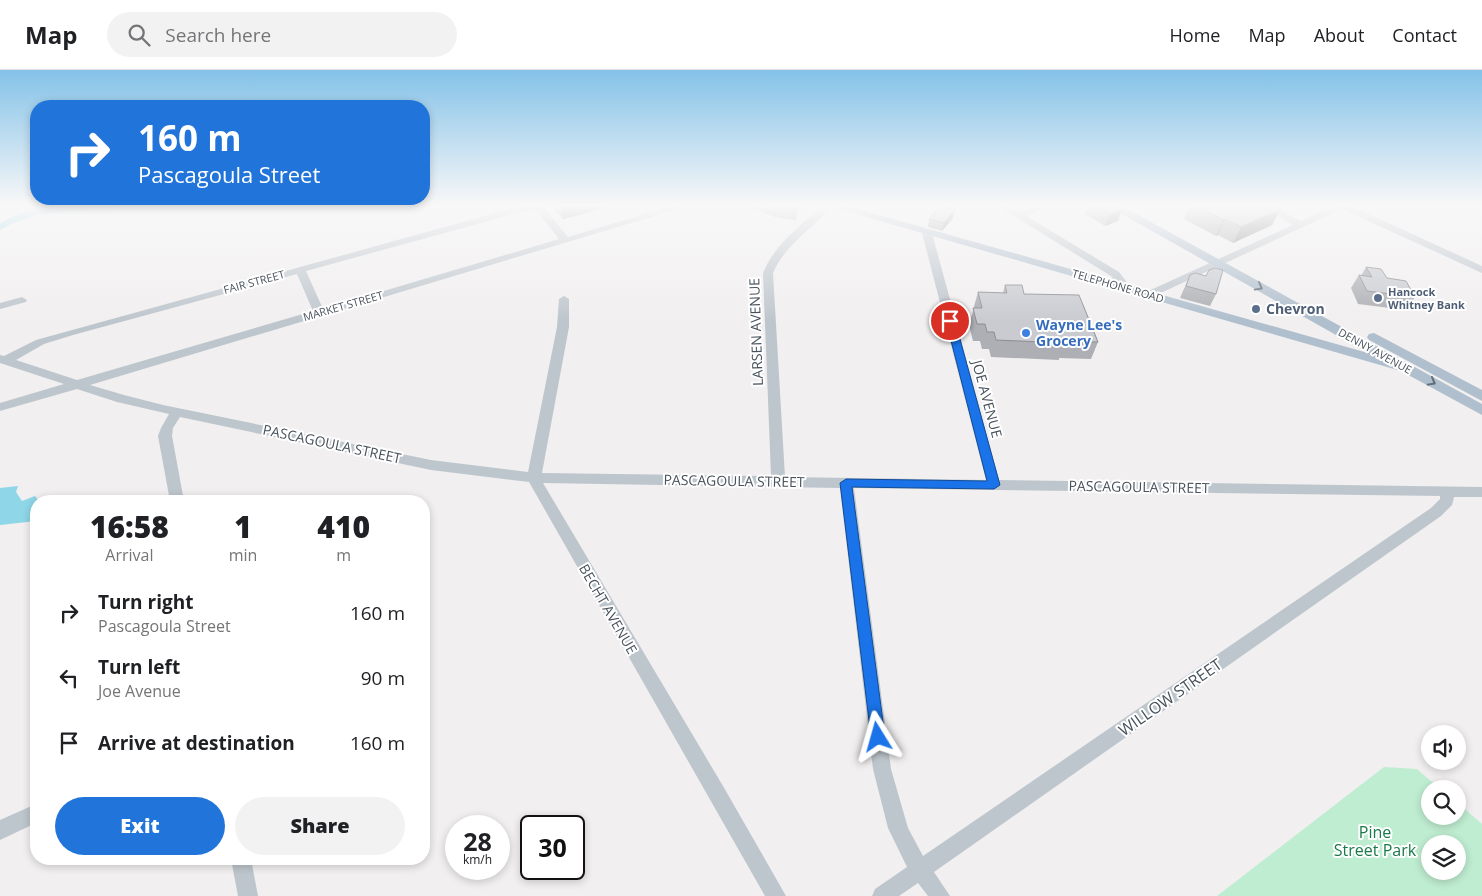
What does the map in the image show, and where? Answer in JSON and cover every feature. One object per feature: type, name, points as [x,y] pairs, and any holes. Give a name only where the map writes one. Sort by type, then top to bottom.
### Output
[{"type":"main road","name":"TELEPHONE ROAD","points":[[965,244],[1406,368]]},
{"type":"main road","name":"DENNY AVENUE","points":[[1187,244],[1482,396]]},
{"type":"main road","name":"DENNY AVENUE","points":[[1193,244],[1340,332],[1482,410]]},
{"type":"main road","points":[[1319,343],[1337,343],[1340,339],[1340,332]]},
{"type":"street","name":"FAIR STREET","points":[[2,360],[52,337],[394,244]]},
{"type":"street","name":"MARKET STREET","points":[[0,407],[557,244]]},
{"type":"street","name":"LARSEN AVENUE","points":[[778,482],[768,274],[772,262],[790,244]]},
{"type":"street","name":"JOE AVENUE","points":[[930,244],[994,485]]},
{"type":"street","points":[[1064,244],[1114,274],[1127,289]]},
{"type":"street","points":[[1148,295],[1260,244]]},
{"type":"street","points":[[1424,244],[1482,270]]},
{"type":"street","points":[[300,269],[319,313]]},
{"type":"street","points":[[535,478],[535,470],[564,327],[564,299]]},
{"type":"street","points":[[0,306],[22,300]]},
{"type":"street","name":"PASCAGOULA STREET","points":[[2,360],[121,400],[431,464],[481,473],[535,478],[1482,492]]},
{"type":"street","points":[[1463,386],[1482,390]]},
{"type":"street","points":[[176,495],[165,436],[167,428],[177,412]]},
{"type":"street","name":"BECHT AVENUE","points":[[535,478],[603,602],[735,822],[776,896]]},
{"type":"street","points":[[846,483],[883,773],[898,830],[910,855],[940,896]]},
{"type":"street","name":"WILLOW STREET","points":[[882,896],[1436,512],[1447,501],[1446,491]]},
{"type":"street","points":[[0,830],[30,816]]},
{"type":"street","points":[[242,865],[248,896]]},
{"type":"green space","name":"Pine Street Park","points":[[1384,767],[1417,769],[1430,780],[1421,780],[1421,825],[1466,825],[1466,810],[1482,824],[1482,896],[1217,896]]},
{"type":"water","points":[[18,486],[16,492],[22,501],[30,498],[30,522],[0,525],[0,488]]},
{"type":"building","points":[[1366,267],[1381,269],[1387,278],[1406,281],[1415,297],[1367,291],[1359,275],[1372,277]]},
{"type":"building","points":[[1215,268],[1223,270],[1216,294],[1186,286],[1190,275],[1195,273],[1206,276],[1209,270]]},
{"type":"building","points":[[1005,285],[1022,285],[1024,294],[1079,295],[1098,342],[1065,343],[996,340],[994,332],[987,332],[985,324],[977,324],[973,308],[982,308],[978,292],[1007,293]]},
{"type":"place","name":"Hancock Whitney Bank","points":[[1378,298]]},
{"type":"place","name":"Chevron","points":[[1256,309]]},
{"type":"place","name":"Wayne Lee's Grocery","points":[[1026,333]]},
{"type":"route","points":[[878,737],[846,483],[994,485],[950,321]]}]
